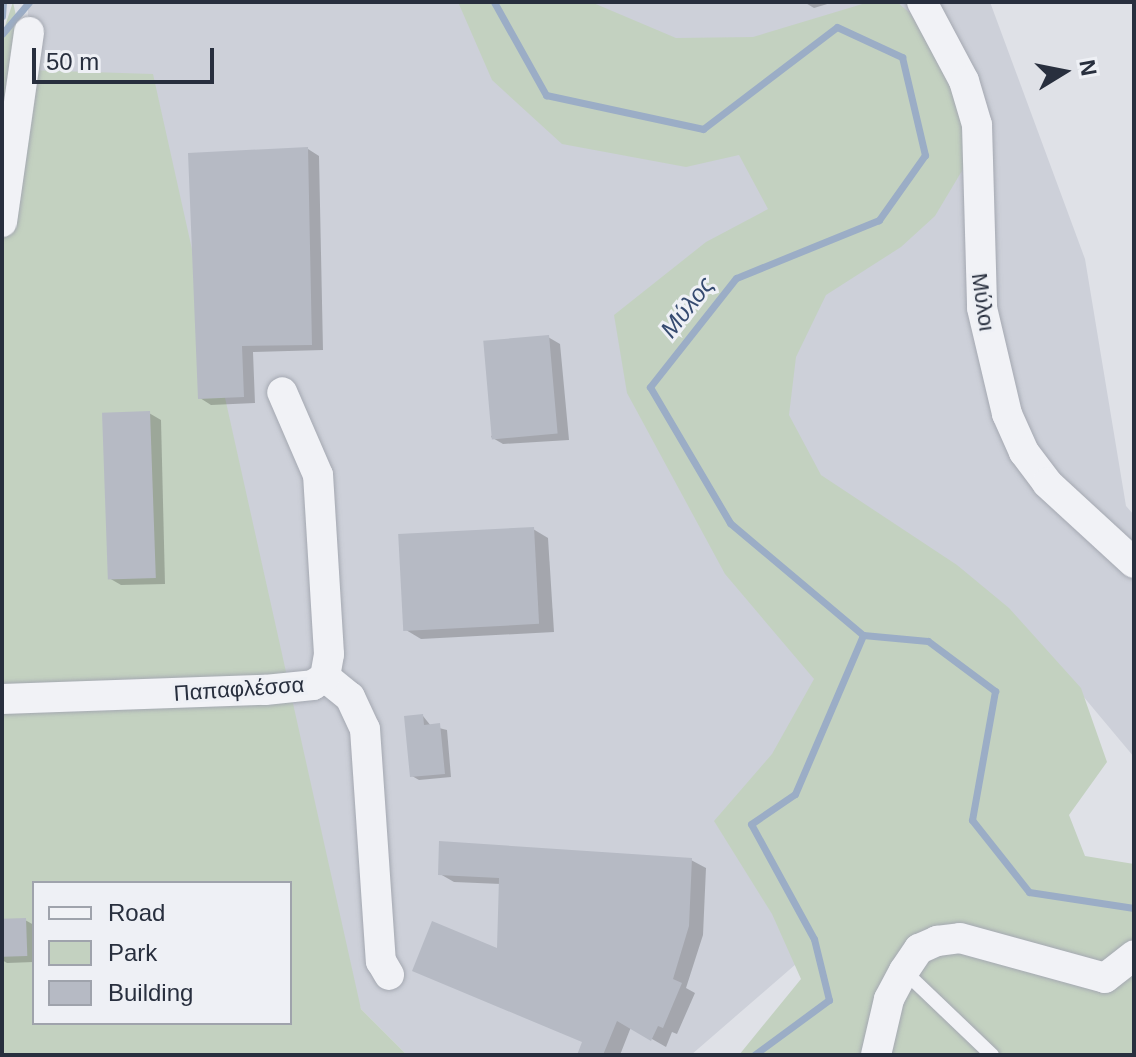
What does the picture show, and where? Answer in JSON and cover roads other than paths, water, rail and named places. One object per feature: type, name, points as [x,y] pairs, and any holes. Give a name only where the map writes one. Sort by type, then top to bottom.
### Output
[{"type":"street","name":"Μύλοι","points":[[922,2],[964,81],[977,125],[981,295],[1007,414],[1024,452],[1047,483],[1134,563]]},
{"type":"street","points":[[2,222],[29,32]]},
{"type":"street","name":"Παπαφλέσσα","points":[[2,699],[265,690],[313,685],[325,677],[329,654],[318,475],[282,392]]},
{"type":"street","points":[[325,677],[350,697],[365,729],[381,961],[389,975]]},
{"type":"street","points":[[876,1055],[889,999],[919,949],[960,938],[1105,978],[1134,955]]},
{"type":"lane","points":[[904,971],[992,1055]]},
{"type":"waterway","points":[[2,16],[3,2]]},
{"type":"waterway","points":[[2,34],[29,2]]},
{"type":"waterway","name":"Μύλος","points":[[494,2],[546,95],[703,129],[837,27],[902,57],[925,155],[879,220],[736,278],[650,387],[730,523],[863,635],[928,641],[995,691],[972,820],[1029,892],[1134,908]]},
{"type":"waterway","points":[[754,1055],[829,1000],[814,939],[751,824],[795,794],[863,635]]}]
